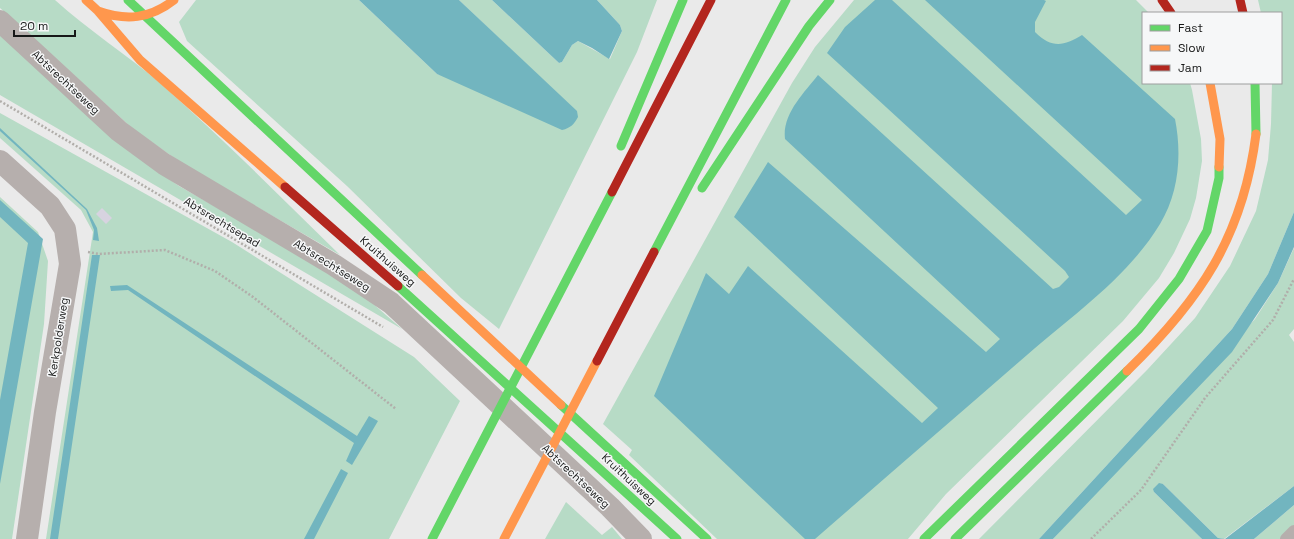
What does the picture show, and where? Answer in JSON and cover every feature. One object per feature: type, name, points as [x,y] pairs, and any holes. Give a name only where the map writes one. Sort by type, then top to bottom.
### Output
[{"type":"main road","name":"Kruithuisweg","points":[[86,0],[98,11],[140,60],[447,342],[620,487],[677,539]]},
{"type":"main road","name":"Kruithuisweg","points":[[128,0],[465,316],[707,539]]},
{"type":"main road","points":[[98,11],[112,16],[127,18],[146,16],[159,11],[174,0]]},
{"type":"main road","points":[[617,154],[683,0]]},
{"type":"main road","points":[[432,539],[712,0]]},
{"type":"main road","points":[[504,539],[643,276],[786,0]]},
{"type":"main road","points":[[695,198],[809,26],[830,0]]},
{"type":"main road","points":[[1162,0],[1170,12]]},
{"type":"main road","points":[[1240,0],[1243,12]]},
{"type":"main road","points":[[924,539],[1139,329],[1179,278],[1207,231],[1219,178],[1220,139],[1210,84]]},
{"type":"main road","points":[[955,539],[1158,341],[1187,307],[1208,276],[1224,248],[1240,208],[1251,165],[1255,130],[1254,84]]},
{"type":"main road","points":[[549,314],[602,191]]},
{"type":"main road","points":[[643,276],[687,211]]},
{"type":"street","name":"Abtsrechtseweg","points":[[0,21],[119,131],[164,164],[334,265],[447,342],[641,539]]},
{"type":"street","name":"Kerkpolderweg","points":[[0,161],[50,206],[65,229],[70,264],[45,412],[27,539]]},
{"type":"lane","points":[[1286,539],[1294,531]]},
{"type":"path","name":"Abtsrechtsepad","points":[[0,101],[386,328]]},
{"type":"path","points":[[68,248],[100,254],[165,250],[215,271],[253,297],[396,410]]},
{"type":"path","points":[[1091,539],[1141,490],[1204,398],[1273,320],[1294,279]]},
{"type":"green space","points":[[0,0],[55,0],[160,83],[229,146],[340,255],[183,164],[133,129],[0,8]]},
{"type":"green space","points":[[196,0],[359,0],[437,74],[576,111],[459,0],[492,0],[559,63],[562,62],[572,45],[578,41],[610,59],[622,31],[620,25],[597,0],[657,0],[637,52],[499,329],[461,298],[347,186],[187,41],[179,22]]},
{"type":"green space","points":[[854,0],[1136,0],[1148,12],[1142,12],[1142,84],[1190,84],[1201,139],[1202,161],[1196,198],[1190,219],[1174,253],[1159,278],[1123,321],[946,494],[908,539],[717,539],[629,455],[632,450],[603,424],[792,83],[815,47]]},
{"type":"green space","points":[[1258,0],[1294,0],[1294,212],[1268,274],[1232,329],[1039,539],[979,539],[1147,370],[1195,318],[1230,266],[1256,211],[1268,160],[1272,84],[1282,84],[1282,12],[1261,12]]},
{"type":"green space","points":[[0,35],[130,152],[179,186],[323,268],[363,295],[402,329],[0,95]]},
{"type":"green space","points":[[0,113],[232,242],[414,357],[460,401],[389,539],[46,539],[93,232],[81,210],[0,138]]},
{"type":"green space","points":[[0,197],[38,232],[48,261],[44,324],[12,539],[0,539]]},
{"type":"green space","points":[[1294,248],[1294,329],[1289,335],[1294,342],[1294,486],[1224,539],[1218,538],[1163,484],[1154,492],[1202,539],[1053,539],[1255,319],[1278,283]]},
{"type":"green space","points":[[566,502],[602,535],[612,527],[622,539],[545,539]]},
{"type":"green space","points":[[1294,505],[1294,539],[1254,539]]},
{"type":"water","points":[[359,0],[459,0],[577,111],[578,117],[572,125],[562,130],[437,74]]},
{"type":"water","points":[[492,0],[597,0],[620,25],[622,31],[609,59],[578,41],[572,45],[562,62],[559,63]]},
{"type":"water","points":[[875,0],[892,0],[1126,215],[1142,200],[925,0],[1046,1],[1035,22],[1035,32],[1047,41],[1058,44],[1069,42],[1082,35],[1175,119],[1178,146],[1177,173],[1171,199],[1160,224],[1147,243],[1116,278],[1081,310],[815,539],[805,539],[654,396],[706,273],[729,294],[748,266],[922,423],[938,408],[734,217],[768,162],[986,352],[1000,339],[785,139],[785,130],[790,113],[795,104],[818,75],[1053,289],[1059,287],[1069,277],[1065,271],[827,53],[845,27]]},
{"type":"water","points":[[0,128],[87,209],[97,228],[99,241],[93,240],[94,230],[86,210],[0,131]]},
{"type":"water","points":[[0,200],[43,239],[0,484],[0,400],[28,243],[0,217]]},
{"type":"water","points":[[1294,212],[1294,247],[1278,283],[1232,352],[1053,539],[1039,539],[1232,329],[1268,274]]},
{"type":"water","points":[[92,255],[100,255],[58,539],[50,539]]},
{"type":"water","points":[[127,285],[357,436],[369,416],[378,421],[352,465],[346,461],[354,443],[128,290],[111,291],[110,286]]},
{"type":"water","points":[[341,469],[348,473],[314,539],[304,539]]},
{"type":"water","points":[[1159,483],[1163,484],[1218,538],[1225,539],[1202,539],[1154,492],[1153,489]]},
{"type":"water","points":[[1294,486],[1294,505],[1254,539],[1225,539]]},
{"type":"building","points":[[102,208],[112,218],[106,224],[96,214]]},
{"type":"traffic: fast","points":[[128,0],[422,275]]},
{"type":"traffic: fast","points":[[621,146],[683,0]]},
{"type":"traffic: fast","points":[[654,252],[786,0]]},
{"type":"traffic: fast","points":[[702,188],[809,26],[830,0]]},
{"type":"traffic: fast","points":[[1255,84],[1256,134]]},
{"type":"traffic: fast","points":[[924,539],[1139,329],[1179,279],[1207,231],[1219,178],[1219,167]]},
{"type":"traffic: fast","points":[[432,539],[612,192]]},
{"type":"traffic: fast","points":[[398,286],[677,539]]},
{"type":"traffic: fast","points":[[955,539],[1127,371]]},
{"type":"traffic: fast","points":[[561,405],[707,539]]},
{"type":"traffic: slow","points":[[86,0],[98,11],[140,60],[285,187]]},
{"type":"traffic: slow","points":[[98,11],[118,16],[138,16],[156,11],[174,0]]},
{"type":"traffic: slow","points":[[1210,84],[1220,139],[1219,167]]},
{"type":"traffic: slow","points":[[1127,371],[1153,345],[1176,318],[1196,292],[1214,264],[1229,236],[1241,204],[1250,171],[1256,134]]},
{"type":"traffic: slow","points":[[422,275],[561,405]]},
{"type":"traffic: slow","points":[[504,539],[597,361]]},
{"type":"traffic: jam","points":[[612,192],[711,0]]},
{"type":"traffic: jam","points":[[1162,0],[1170,12]]},
{"type":"traffic: jam","points":[[1240,0],[1243,12]]},
{"type":"traffic: jam","points":[[285,187],[398,286]]},
{"type":"traffic: jam","points":[[597,361],[654,252]]}]
